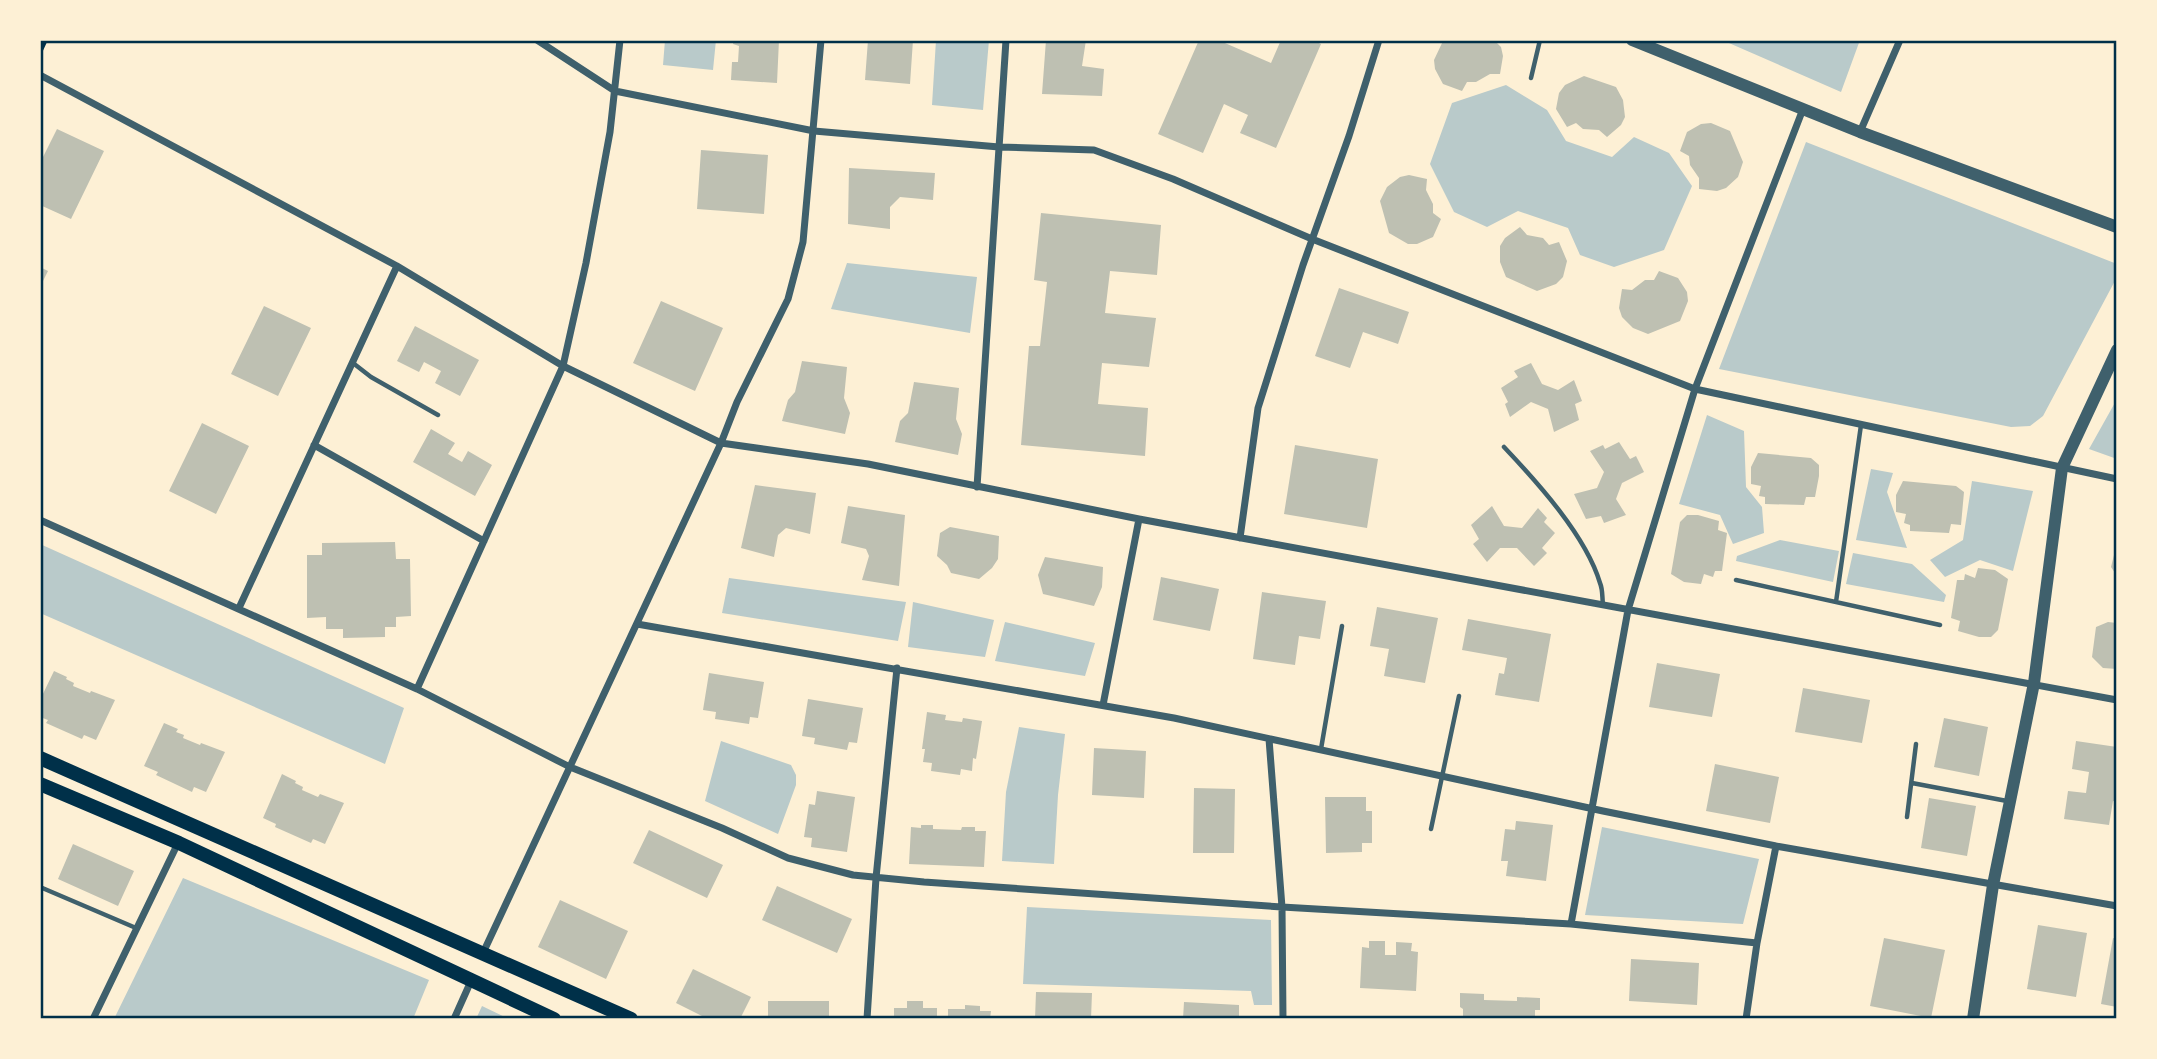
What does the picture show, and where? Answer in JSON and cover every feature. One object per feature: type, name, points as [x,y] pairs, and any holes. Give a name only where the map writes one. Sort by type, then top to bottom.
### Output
[{"type":"main road","points":[[40,758],[631,1019]]},
{"type":"main road","points":[[40,784],[179,843],[554,1019]]},
{"type":"street","points":[[537,40],[615,91],[814,131],[999,146],[1094,150],[1173,179],[1312,239],[1695,389],[2117,480]]},
{"type":"street","points":[[416,689],[563,366],[586,263],[615,91],[620,40]]},
{"type":"street","points":[[483,954],[638,624],[737,402],[788,299],[803,242],[821,40]]},
{"type":"street","points":[[978,487],[1006,40]]},
{"type":"street","points":[[1240,538],[1258,408],[1379,40]]},
{"type":"street","points":[[1632,40],[1860,132],[2117,227]]},
{"type":"street","points":[[1860,132],[1900,40]]},
{"type":"street","points":[[40,75],[397,266],[563,366],[721,443],[868,464],[1139,519],[2117,700]]},
{"type":"street","points":[[1571,924],[1628,610],[1695,389],[1803,109]]},
{"type":"street","points":[[239,608],[397,266]]},
{"type":"street","points":[[1973,1019],[1993,885],[2034,683],[2062,468],[2117,350]]},
{"type":"street","points":[[314,445],[484,541]]},
{"type":"street","points":[[1103,705],[1139,519]]},
{"type":"street","points":[[40,520],[416,689],[570,767],[722,828],[788,858],[853,875],[1282,907],[1571,924],[1758,943]]},
{"type":"street","points":[[638,624],[1103,705],[1776,846],[2117,906]]},
{"type":"street","points":[[867,1019],[876,878],[897,668]]},
{"type":"street","points":[[1269,739],[1282,907],[1283,1019]]},
{"type":"street","points":[[93,1019],[179,843]]},
{"type":"street","points":[[1746,1019],[1776,846]]},
{"type":"street","points":[[454,1019],[471,981]]},
{"type":"lane","points":[[1531,78],[1540,40]]},
{"type":"lane","points":[[352,363],[371,377],[438,415]]},
{"type":"lane","points":[[1836,602],[1861,424]]},
{"type":"lane","points":[[1504,447],[1561,514],[1587,550],[1601,585],[1603,605]]},
{"type":"lane","points":[[1736,580],[1940,625]]},
{"type":"lane","points":[[1321,749],[1342,626]]},
{"type":"lane","points":[[1431,830],[1459,696]]},
{"type":"lane","points":[[1907,817],[1916,744]]},
{"type":"lane","points":[[1912,783],[2010,802]]},
{"type":"lane","points":[[40,887],[137,928]]},
{"type":"path","points":[[40,53],[46,40]]},
{"type":"shaded area","points":[[665,40],[716,40],[713,70],[663,65]]},
{"type":"shaded area","points":[[936,40],[989,40],[983,110],[932,105]]},
{"type":"shaded area","points":[[1722,40],[1860,40],[1841,92]]},
{"type":"shaded area","points":[[1506,85],[1547,110],[1566,141],[1612,157],[1634,137],[1669,153],[1692,186],[1664,250],[1614,267],[1580,255],[1568,228],[1518,211],[1487,227],[1454,212],[1430,164],[1452,103]]},
{"type":"shaded area","points":[[1806,142],[2117,264],[2117,277],[2043,416],[2030,426],[2011,427],[1719,369]]},
{"type":"shaded area","points":[[847,263],[977,277],[970,333],[831,309]]},
{"type":"shaded area","points":[[2117,399],[2117,459],[2089,449]]},
{"type":"shaded area","points":[[1707,415],[1744,431],[1746,487],[1762,507],[1764,533],[1733,544],[1720,515],[1679,504]]},
{"type":"shaded area","points":[[1871,469],[1893,473],[1887,492],[1907,548],[1856,540]]},
{"type":"shaded area","points":[[1972,481],[2033,491],[2013,571],[1980,560],[1945,577],[1930,560],[1963,540]]},
{"type":"shaded area","points":[[1780,540],[1839,551],[1833,582],[1736,561],[1737,556]]},
{"type":"shaded area","points":[[40,544],[404,708],[385,764],[40,613]]},
{"type":"shaded area","points":[[1853,553],[1912,564],[1946,595],[1944,602],[1846,584]]},
{"type":"shaded area","points":[[729,578],[906,602],[898,641],[722,613]]},
{"type":"shaded area","points":[[913,602],[994,620],[985,657],[908,647]]},
{"type":"shaded area","points":[[1005,622],[1095,643],[1085,676],[995,661]]},
{"type":"shaded area","points":[[1019,727],[1065,734],[1054,864],[1002,861],[1006,792]]},
{"type":"shaded area","points":[[721,741],[791,765],[796,775],[796,785],[778,834],[705,801]]},
{"type":"shaded area","points":[[1602,827],[1759,859],[1743,924],[1585,915]]},
{"type":"shaded area","points":[[183,878],[429,980],[413,1019],[114,1019]]},
{"type":"shaded area","points":[[1027,907],[1271,920],[1272,1005],[1254,1005],[1251,991],[1023,984]]},
{"type":"shaded area","points":[[482,1006],[509,1019],[476,1019]]},
{"type":"building","points":[[734,40],[779,40],[777,83],[731,80],[732,62],[738,62],[739,46],[733,44]]},
{"type":"building","points":[[868,40],[913,40],[910,84],[865,80]]},
{"type":"building","points":[[1046,40],[1086,40],[1082,66],[1104,69],[1102,96],[1042,94]]},
{"type":"building","points":[[1199,40],[1218,40],[1271,63],[1281,40],[1312,40],[1321,44],[1276,148],[1240,133],[1248,115],[1224,104],[1203,153],[1158,134]]},
{"type":"building","points":[[1494,40],[1501,47],[1503,56],[1500,74],[1490,74],[1476,82],[1467,82],[1462,91],[1443,84],[1435,69],[1434,60],[1443,41]]},
{"type":"building","points":[[1584,76],[1616,87],[1623,100],[1625,117],[1621,125],[1607,137],[1599,130],[1583,129],[1576,123],[1567,127],[1556,109],[1559,93],[1565,85]]},
{"type":"building","points":[[1711,123],[1730,131],[1743,162],[1738,177],[1726,188],[1717,191],[1699,189],[1699,178],[1690,165],[1689,156],[1680,151],[1687,132],[1701,124]]},
{"type":"building","points":[[57,129],[104,151],[71,219],[40,205],[40,163]]},
{"type":"building","points":[[701,150],[768,155],[764,214],[697,209]]},
{"type":"building","points":[[849,168],[935,173],[933,200],[900,197],[890,207],[890,229],[848,224]]},
{"type":"building","points":[[1409,175],[1427,179],[1426,190],[1433,204],[1433,213],[1441,219],[1433,237],[1417,244],[1408,244],[1389,233],[1380,201],[1387,187],[1400,177]]},
{"type":"building","points":[[1041,213],[1161,225],[1157,275],[1110,271],[1105,313],[1156,318],[1149,367],[1102,363],[1098,404],[1148,408],[1145,456],[1021,445],[1029,346],[1040,346],[1047,282],[1034,280]]},
{"type":"building","points":[[1520,227],[1527,235],[1543,238],[1549,245],[1559,242],[1567,261],[1563,277],[1556,284],[1537,291],[1506,277],[1500,262],[1500,246],[1505,238]]},
{"type":"building","points":[[40,267],[48,271],[40,287]]},
{"type":"building","points":[[1659,271],[1678,278],[1687,292],[1688,301],[1680,321],[1648,334],[1633,328],[1622,317],[1619,308],[1622,289],[1632,290],[1645,280],[1654,280]]},
{"type":"building","points":[[1339,288],[1409,312],[1398,344],[1363,332],[1350,368],[1315,356]]},
{"type":"building","points":[[661,301],[723,328],[695,391],[633,363]]},
{"type":"building","points":[[264,306],[311,328],[278,396],[231,374]]},
{"type":"building","points":[[415,326],[479,360],[460,396],[435,383],[441,371],[424,362],[419,372],[397,361]]},
{"type":"building","points":[[802,361],[847,367],[844,398],[850,413],[845,434],[782,421],[788,400],[795,392]]},
{"type":"building","points":[[1531,363],[1542,384],[1558,390],[1574,380],[1582,401],[1575,404],[1579,420],[1554,432],[1548,409],[1531,402],[1510,417],[1505,404],[1508,402],[1501,388],[1518,377],[1514,371]]},
{"type":"building","points":[[914,382],[959,388],[956,419],[962,434],[958,455],[895,442],[900,421],[908,413]]},
{"type":"building","points":[[202,423],[249,446],[216,514],[169,491]]},
{"type":"building","points":[[431,429],[455,443],[448,454],[462,462],[468,451],[492,465],[475,496],[413,462]]},
{"type":"building","points":[[1619,442],[1630,459],[1636,456],[1644,472],[1622,483],[1616,499],[1626,515],[1604,523],[1601,516],[1586,519],[1574,494],[1597,488],[1604,472],[1590,451],[1603,445],[1605,449]]},
{"type":"building","points":[[1295,445],[1378,459],[1367,528],[1284,514]]},
{"type":"building","points":[[1758,453],[1811,458],[1819,465],[1815,497],[1806,497],[1804,505],[1765,504],[1765,497],[1759,496],[1761,486],[1751,484],[1751,467]]},
{"type":"building","points":[[1903,481],[1956,486],[1964,492],[1961,525],[1951,524],[1949,533],[1910,531],[1910,525],[1904,523],[1906,514],[1896,512],[1896,495]]},
{"type":"building","points":[[755,485],[816,493],[810,534],[786,528],[778,535],[774,557],[741,548]]},
{"type":"building","points":[[848,506],[905,515],[899,586],[862,580],[869,556],[866,549],[841,543]]},
{"type":"building","points":[[1492,506],[1504,526],[1522,528],[1538,508],[1547,518],[1544,522],[1555,533],[1542,548],[1547,553],[1534,566],[1517,548],[1500,548],[1487,562],[1473,544],[1479,539],[1471,525]]},
{"type":"building","points":[[1687,515],[1719,521],[1718,530],[1727,533],[1722,571],[1715,571],[1713,577],[1704,574],[1701,584],[1684,582],[1671,574],[1680,522]]},
{"type":"building","points":[[950,527],[999,536],[998,559],[979,579],[951,573],[937,556],[940,533]]},
{"type":"building","points":[[395,542],[396,559],[410,559],[411,616],[396,617],[396,627],[385,627],[385,637],[343,638],[343,629],[326,629],[326,617],[307,618],[307,555],[322,555],[322,543]]},
{"type":"building","points":[[2117,548],[2117,576],[2111,567]]},
{"type":"building","points":[[1045,557],[1103,567],[1102,587],[1094,606],[1043,594],[1038,575]]},
{"type":"building","points":[[1978,568],[1995,570],[2008,579],[1998,630],[1991,637],[1979,637],[1958,631],[1960,621],[1951,618],[1957,580],[1964,580],[1965,574],[1975,578]]},
{"type":"building","points":[[1161,577],[1219,589],[1210,631],[1153,620]]},
{"type":"building","points":[[1262,592],[1326,601],[1320,639],[1299,636],[1295,665],[1253,659]]},
{"type":"building","points":[[1377,607],[1438,618],[1425,683],[1384,676],[1389,649],[1370,646]]},
{"type":"building","points":[[1468,619],[1551,634],[1539,702],[1495,695],[1499,673],[1504,674],[1507,658],[1462,650]]},
{"type":"building","points":[[2108,622],[2117,623],[2117,669],[2103,668],[2092,657],[2096,627]]},
{"type":"building","points":[[1657,663],[1720,674],[1712,717],[1649,707]]},
{"type":"building","points":[[54,671],[67,677],[66,679],[74,683],[73,686],[115,700],[96,740],[84,735],[82,739],[46,723],[48,720],[40,717],[40,700]]},
{"type":"building","points":[[709,673],[764,682],[758,718],[750,717],[749,724],[715,719],[716,712],[703,710]]},
{"type":"building","points":[[1803,688],[1870,700],[1862,743],[1795,732]]},
{"type":"building","points":[[808,699],[863,708],[857,743],[849,742],[847,750],[814,744],[815,738],[802,736]]},
{"type":"building","points":[[927,712],[946,715],[945,720],[962,722],[963,718],[982,721],[972,771],[961,769],[960,775],[931,771],[932,763],[923,762]]},
{"type":"building","points":[[1944,718],[1988,727],[1979,776],[1934,767]]},
{"type":"building","points":[[164,723],[178,729],[176,732],[184,735],[183,738],[225,752],[206,792],[194,787],[192,792],[156,775],[158,772],[144,766]]},
{"type":"building","points":[[2076,741],[2117,747],[2117,802],[2113,801],[2109,825],[2064,819],[2068,791],[2086,793],[2089,772],[2072,769]]},
{"type":"building","points":[[1094,748],[1146,751],[1144,798],[1092,795]]},
{"type":"building","points":[[1715,764],[1779,777],[1770,823],[1706,811]]},
{"type":"building","points":[[282,774],[296,781],[295,783],[303,787],[302,790],[344,803],[325,844],[313,839],[311,843],[275,827],[276,824],[263,818]]},
{"type":"building","points":[[1194,788],[1235,789],[1234,853],[1193,853]]},
{"type":"building","points":[[817,791],[855,797],[847,852],[811,847],[812,838],[804,837],[809,804],[815,805]]},
{"type":"building","points":[[1325,797],[1366,797],[1366,811],[1372,811],[1372,843],[1362,843],[1362,852],[1326,853]]},
{"type":"building","points":[[1929,798],[1976,806],[1967,856],[1921,848]]},
{"type":"building","points":[[1516,821],[1553,825],[1546,881],[1506,876],[1508,861],[1501,861],[1505,829],[1515,830]]},
{"type":"building","points":[[921,825],[933,825],[933,829],[961,830],[962,827],[975,827],[975,831],[986,831],[984,867],[909,864],[911,827],[921,828]]},
{"type":"building","points":[[649,830],[723,865],[707,898],[633,863]]},
{"type":"building","points":[[73,844],[134,871],[118,906],[58,879]]},
{"type":"building","points":[[777,886],[852,919],[837,953],[762,920]]},
{"type":"building","points":[[560,900],[628,931],[606,979],[538,947]]},
{"type":"building","points":[[2038,925],[2087,933],[2076,997],[2027,989]]},
{"type":"building","points":[[1884,938],[1945,950],[1931,1018],[1870,1006]]},
{"type":"building","points":[[2113,938],[2117,939],[2117,1007],[2101,1004]]},
{"type":"building","points":[[1369,941],[1385,941],[1385,955],[1396,955],[1396,942],[1412,943],[1411,951],[1418,952],[1416,991],[1360,988],[1362,947],[1369,948]]},
{"type":"building","points":[[1631,959],[1699,963],[1697,1005],[1629,1001]]},
{"type":"building","points":[[693,969],[751,997],[740,1019],[708,1019],[676,1003]]},
{"type":"building","points":[[1036,992],[1092,993],[1091,1019],[1035,1019]]},
{"type":"building","points":[[1460,993],[1484,994],[1484,1000],[1517,1001],[1517,997],[1540,998],[1540,1010],[1535,1010],[1535,1019],[1463,1019]]},
{"type":"building","points":[[768,1001],[829,1001],[829,1019],[768,1019]]},
{"type":"building","points":[[907,1001],[923,1001],[923,1008],[937,1008],[937,1016],[948,1016],[948,1009],[965,1009],[965,1005],[980,1006],[980,1011],[991,1011],[990,1019],[894,1019],[894,1008],[907,1008]]},
{"type":"building","points":[[1184,1002],[1239,1005],[1239,1019],[1183,1019]]}]
